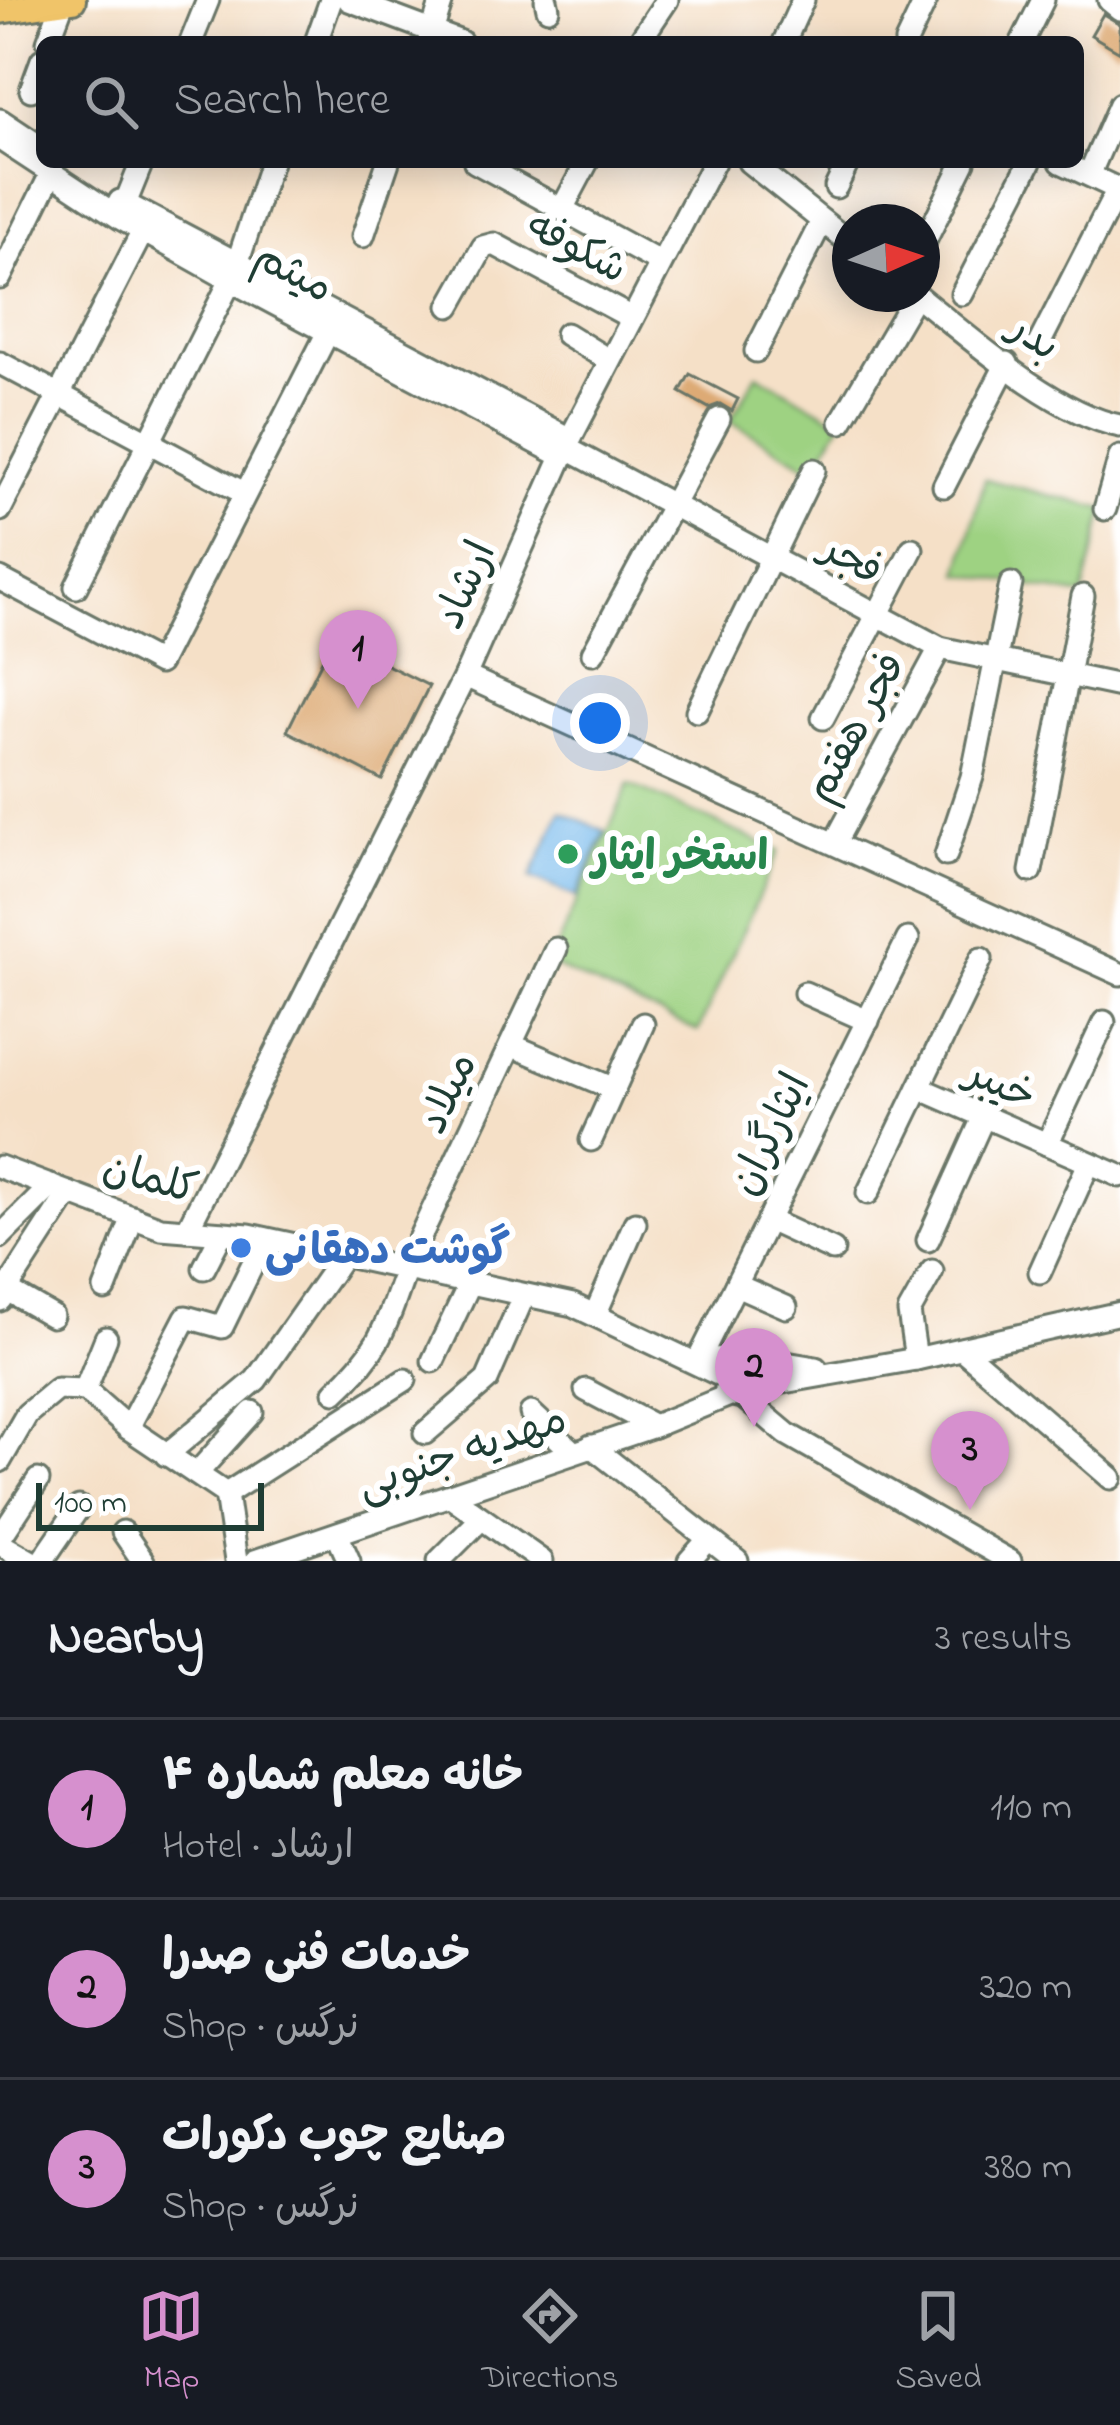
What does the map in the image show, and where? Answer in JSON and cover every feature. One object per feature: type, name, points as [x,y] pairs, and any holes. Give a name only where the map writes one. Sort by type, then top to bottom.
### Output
[{"type":"main road","points":[[0,10],[68,1]]},
{"type":"street","points":[[193,36],[208,0]]},
{"type":"street","points":[[318,36],[331,0]]},
{"type":"street","points":[[349,0],[431,36],[442,0]]},
{"type":"street","points":[[642,36],[668,0]]},
{"type":"street","points":[[787,36],[803,0]]},
{"type":"street","points":[[909,36],[926,0]]},
{"type":"street","points":[[1025,36],[1043,0]]},
{"type":"street","points":[[1109,0],[1120,9]]},
{"type":"street","points":[[51,36],[68,1]]},
{"type":"street","points":[[31,90],[36,76]]},
{"type":"street","points":[[1089,175],[1120,104]]},
{"type":"street","points":[[0,120],[36,144]]},
{"type":"street","name":"میثم","points":[[0,140],[36,157]]},
{"type":"street","points":[[0,278],[56,168]]},
{"type":"street","name":"میثم","points":[[58,168],[143,231],[234,272],[558,444]]},
{"type":"street","name":"میثم","points":[[59,168],[125,204],[328,332],[558,444]]},
{"type":"street","points":[[125,204],[140,168]]},
{"type":"street","points":[[76,587],[234,272],[270,168]]},
{"type":"street","points":[[363,236],[386,168]]},
{"type":"street","points":[[486,168],[659,262]]},
{"type":"street","points":[[562,209],[584,168]]},
{"type":"street","name":"ارشاد","points":[[187,1230],[465,676],[558,444],[610,361],[711,168]]},
{"type":"street","points":[[756,168],[832,229]]},
{"type":"street","points":[[836,187],[845,168]]},
{"type":"street","points":[[940,211],[961,168]]},
{"type":"street","points":[[962,294],[1027,168]]},
{"type":"street","points":[[1039,344],[1119,190],[1074,168]]},
{"type":"street","points":[[757,351],[822,221]]},
{"type":"street","points":[[0,510],[143,231]]},
{"type":"street","name":"شکوفه","points":[[450,306],[483,248],[494,244],[632,318]]},
{"type":"street","points":[[841,422],[905,312]]},
{"type":"street","name":"بدر","points":[[940,312],[1006,362],[1101,423],[1120,427]]},
{"type":"street","points":[[0,579],[159,663],[328,332]]},
{"type":"street","points":[[566,334],[610,361]]},
{"type":"street","points":[[944,486],[1006,362]]},
{"type":"street","points":[[0,363],[244,493]]},
{"type":"street","points":[[593,653],[719,419]]},
{"type":"street","name":"فجر","points":[[558,444],[940,648],[1120,686]]},
{"type":"street","points":[[1105,509],[1120,457]]},
{"type":"street","points":[[697,711],[814,470]]},
{"type":"street","points":[[823,718],[912,549]]},
{"type":"street","points":[[946,855],[972,777],[1011,584]]},
{"type":"street","points":[[1031,871],[1083,596]]},
{"type":"street","name":"فجر هفتم","points":[[835,842],[940,648]]},
{"type":"street","points":[[465,676],[1120,974]]},
{"type":"street","name":"ایثارگران","points":[[698,1361],[908,939]]},
{"type":"street","name":"میلاد","points":[[335,1392],[363,1366],[388,1328],[405,1269],[556,949]]},
{"type":"street","points":[[868,1193],[981,959]]},
{"type":"street","points":[[805,993],[868,1021]]},
{"type":"street","points":[[1047,1144],[1104,1022]]},
{"type":"street","points":[[591,1140],[643,1024]]},
{"type":"street","points":[[511,1045],[612,1088]]},
{"type":"street","name":"خیبر","points":[[919,1088],[1120,1176]]},
{"type":"street","points":[[928,1240],[984,1117]]},
{"type":"street","points":[[1040,1273],[1089,1163]]},
{"type":"street","name":"کلمان","points":[[0,1167],[133,1217],[187,1230],[265,1238],[524,1294],[595,1315],[698,1361],[739,1389],[787,1435],[1010,1561]]},
{"type":"street","points":[[0,1237],[60,1190]]},
{"type":"street","points":[[52,1316],[3,1295],[60,1190]]},
{"type":"street","points":[[105,1289],[133,1217]]},
{"type":"street","points":[[768,1220],[833,1250]]},
{"type":"street","points":[[595,1315],[635,1223]]},
{"type":"street","points":[[204,1268],[222,1233]]},
{"type":"street","points":[[128,1428],[186,1317],[222,1328],[265,1238]]},
{"type":"street","points":[[166,1455],[256,1380],[344,1256]]},
{"type":"street","points":[[916,1359],[909,1312],[932,1271]]},
{"type":"street","points":[[433,1360],[470,1283]]},
{"type":"street","points":[[736,1285],[786,1307]]},
{"type":"street","points":[[425,1432],[487,1380],[524,1294]]},
{"type":"street","points":[[698,1361],[746,1359],[835,1371],[916,1359],[1120,1312]]},
{"type":"street","points":[[85,1390],[106,1338]]},
{"type":"street","points":[[962,1348],[1111,1478]]},
{"type":"street","points":[[739,1389],[746,1359]]},
{"type":"street","points":[[739,1389],[763,1377],[746,1359]]},
{"type":"street","name":"مهدیه جنوبی","points":[[259,1560],[654,1426],[739,1389],[835,1371]]},
{"type":"street","points":[[226,1494],[405,1380]]},
{"type":"street","points":[[0,1461],[27,1414],[57,1389],[85,1390],[128,1428],[166,1455],[200,1471],[226,1494],[236,1561]]},
{"type":"street","points":[[586,1390],[654,1426]]},
{"type":"street","points":[[200,1471],[252,1412]]},
{"type":"street","points":[[531,1413],[737,1561]]},
{"type":"street","points":[[30,1561],[0,1541],[38,1480]]},
{"type":"street","points":[[452,1497],[529,1557]]},
{"type":"street","points":[[42,1561],[79,1507]]},
{"type":"street","points":[[439,1561],[481,1519]]},
{"type":"street","points":[[123,1532],[143,1561]]},
{"type":"street","points":[[337,1534],[349,1561]]},
{"type":"street","points":[[689,1561],[708,1540]]},
{"type":"green space","points":[[757,374],[841,422],[814,470],[730,421]]},
{"type":"green space","points":[[985,479],[1105,509],[1083,596],[959,573]]},
{"type":"green space","points":[[629,784],[779,851],[698,1031],[549,964]]},
{"type":"water","name":"استخر ایثار","points":[[561,811],[605,831],[576,897],[531,877]]},
{"type":"building","points":[[1103,14],[1120,24],[1120,52],[1091,35]]},
{"type":"building","points":[[690,374],[738,399],[732,411],[720,404],[709,408],[680,392]]},
{"type":"building","points":[[333,638],[429,686],[382,780],[287,731]]},
{"type":"place","name":"خانه معلم شماره ۴","points":[[358,709]]},
{"type":"place","name":"استخر ایثار","points":[[568,854]]},
{"type":"place","name":"گوشت دهقانی","points":[[241,1248]]},
{"type":"place","name":"خدمات فنی صدرا","points":[[754,1427]]},
{"type":"place","name":"صنایع چوب دکورات","points":[[970,1510]]}]
